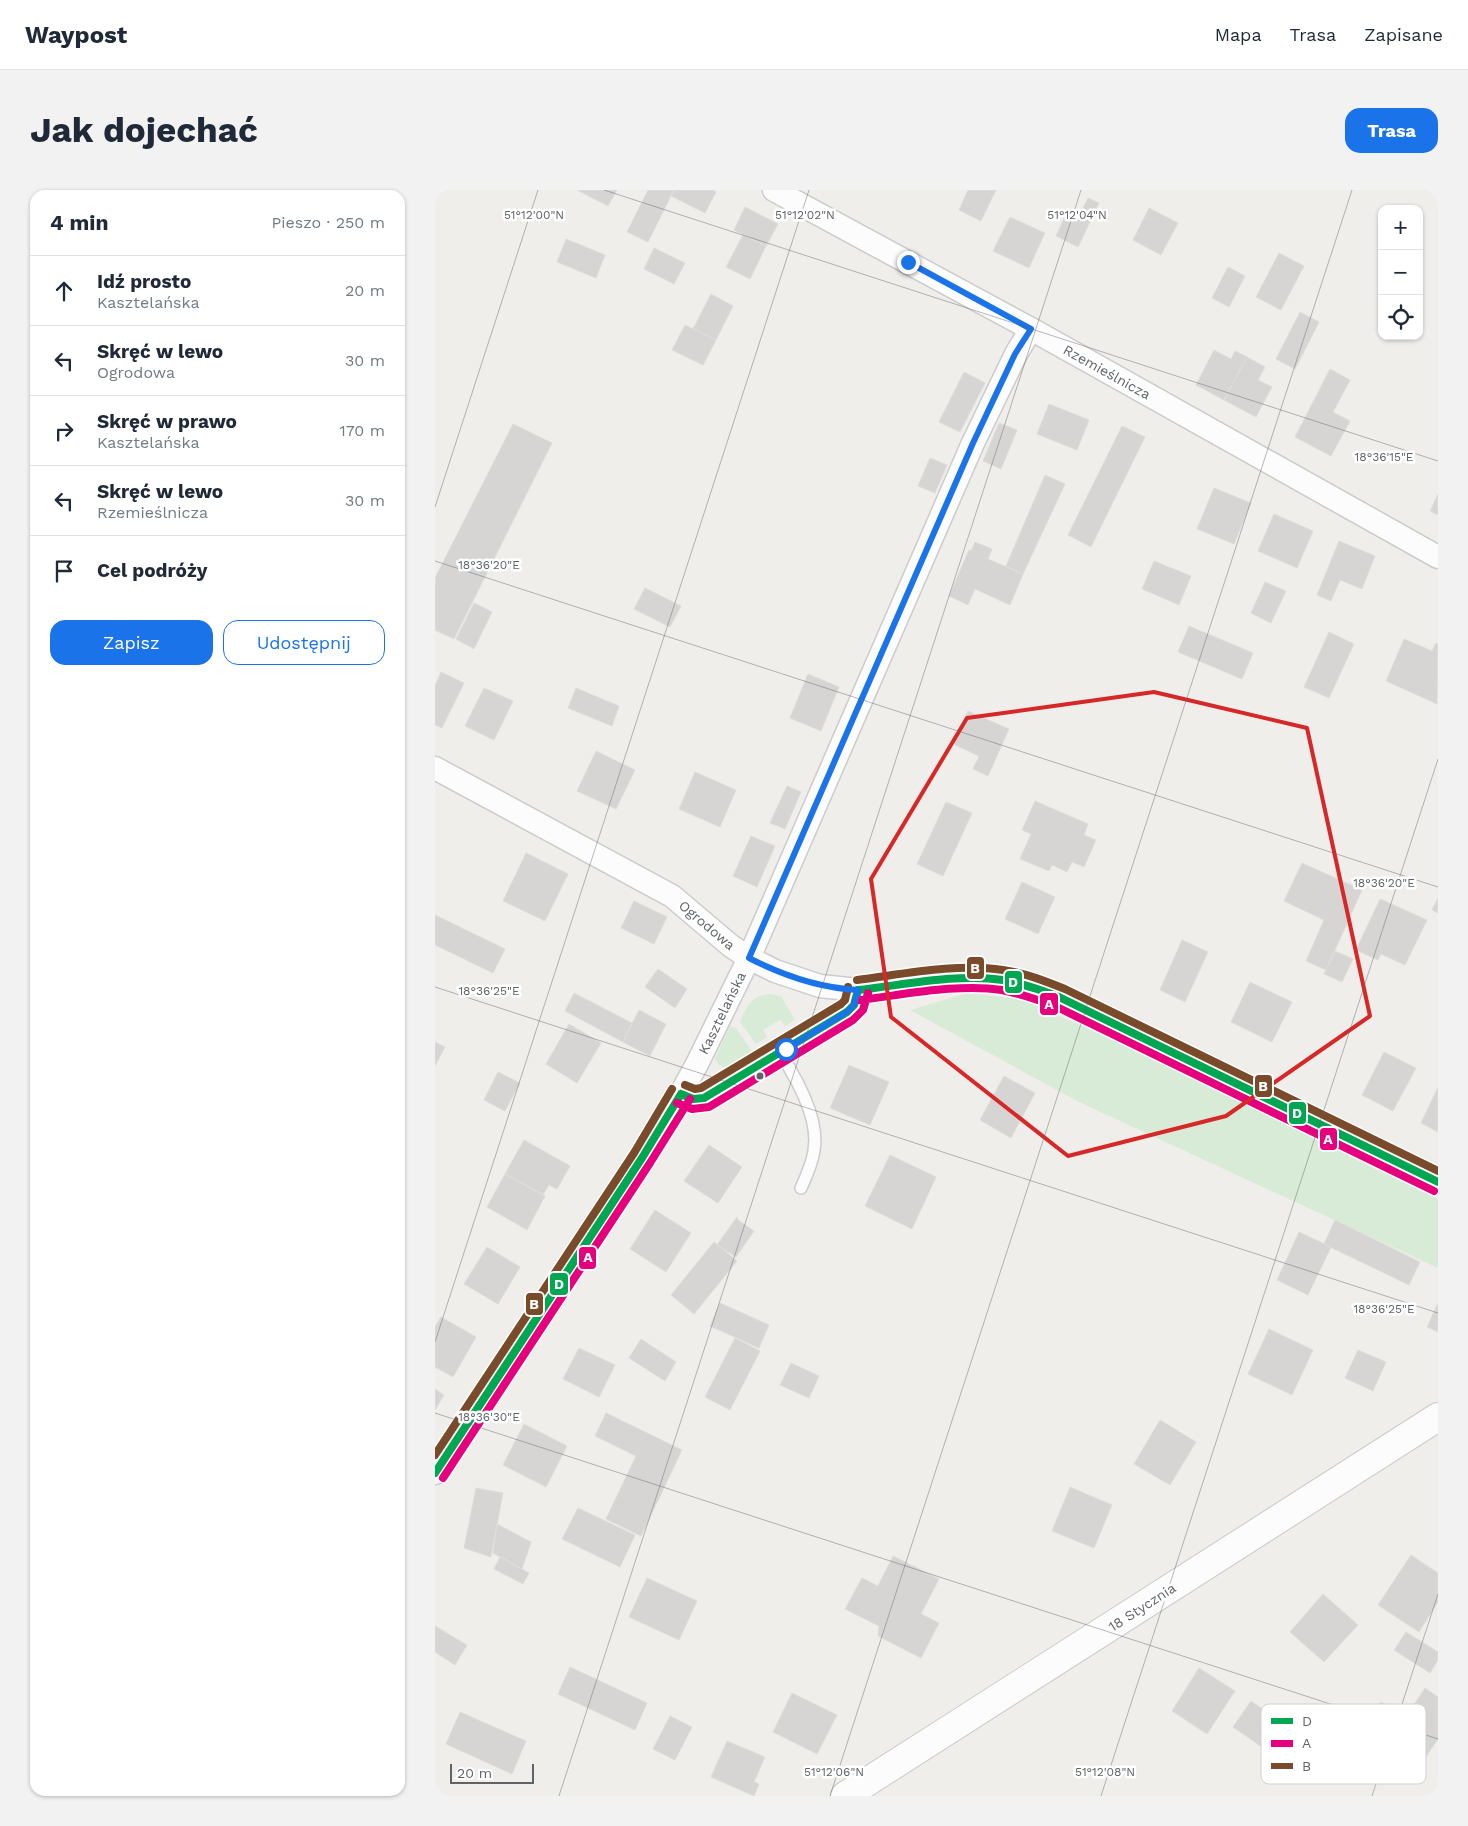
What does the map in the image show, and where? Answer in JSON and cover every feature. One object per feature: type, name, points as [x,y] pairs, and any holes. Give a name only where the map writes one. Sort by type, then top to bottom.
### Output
[{"type":"main road","name":"18 Stycznia","points":[[845,1796],[1438,1417]]},
{"type":"street","name":"Rzemieślnicza","points":[[774,190],[1031,329],[1438,557]]},
{"type":"street","name":"Kasztelańska","points":[[435,1474],[681,1094],[749,958],[973,443],[1015,354],[1031,329]]},
{"type":"street","name":"Ogrodowa","points":[[435,768],[672,896],[731,946],[749,958],[784,974],[820,986],[858,990],[960,978],[1001,980],[1033,987],[1137,1034],[1438,1182]]},
{"type":"street","points":[[681,1094],[693,1099],[704,1098],[847,1012],[854,1005],[858,990]]},
{"type":"lane","points":[[780,1053],[799,1083],[814,1126],[815,1151],[801,1188]]},
{"type":"highlighted area","points":[[1154,692],[1307,728],[1370,1016],[1226,1116],[1068,1156],[891,1017],[871,879],[967,718]]},
{"type":"green space","points":[[968,993],[1020,999],[1135,1049],[1438,1199],[1438,1268],[1079,1102],[910,1010]]},
{"type":"green space","points":[[770,994],[781,996],[795,1020],[785,1026],[780,1020],[763,1030],[767,1037],[756,1044],[740,1022],[754,999]]},
{"type":"green space","points":[[730,1026],[736,1028],[753,1053],[729,1067],[721,1067],[715,1058]]},
{"type":"building","points":[[577,190],[617,190],[608,206]]},
{"type":"building","points":[[648,190],[674,190],[648,242],[627,232]]},
{"type":"building","points":[[674,190],[713,190],[716,192],[705,213],[671,196]]},
{"type":"building","points":[[968,190],[996,190],[981,221],[959,210]]},
{"type":"building","points":[[1088,198],[1099,203],[1078,247],[1056,236],[1066,214],[1077,220]]},
{"type":"building","points":[[745,207],[778,224],[766,246],[734,230]]},
{"type":"building","points":[[1149,208],[1178,223],[1161,255],[1133,240]]},
{"type":"building","points":[[1010,217],[1045,233],[1029,268],[993,251]]},
{"type":"building","points":[[743,235],[766,246],[750,279],[726,267]]},
{"type":"building","points":[[566,239],[605,255],[596,278],[557,262]]},
{"type":"building","points":[[654,248],[685,263],[674,284],[644,269]]},
{"type":"building","points":[[1279,253],[1304,266],[1281,310],[1256,297]]},
{"type":"building","points":[[1228,267],[1245,276],[1229,307],[1212,298]]},
{"type":"building","points":[[711,294],[733,306],[716,340],[693,329]]},
{"type":"building","points":[[1300,312],[1319,322],[1295,369],[1276,359]]},
{"type":"building","points":[[685,325],[716,340],[703,365],[672,350]]},
{"type":"building","points":[[1214,350],[1231,359],[1235,351],[1247,357],[1224,400],[1196,385]]},
{"type":"building","points":[[1247,357],[1265,367],[1258,380],[1272,387],[1256,417],[1224,400]]},
{"type":"building","points":[[1330,369],[1350,380],[1333,412],[1350,421],[1331,456],[1295,437]]},
{"type":"building","points":[[964,372],[985,383],[960,432],[939,422]]},
{"type":"building","points":[[1049,404],[1089,420],[1077,450],[1037,434]]},
{"type":"building","points":[[999,423],[1017,430],[1001,469],[983,461]]},
{"type":"building","points":[[513,424],[552,443],[454,639],[435,630],[435,578]]},
{"type":"building","points":[[1122,426],[1145,437],[1091,547],[1068,535]]},
{"type":"building","points":[[930,458],[947,465],[935,493],[918,486]]},
{"type":"building","points":[[1045,475],[1065,484],[1023,574],[1006,566]]},
{"type":"building","points":[[1214,488],[1251,503],[1234,544],[1197,529]]},
{"type":"building","points":[[1438,494],[1438,515],[1430,511]]},
{"type":"building","points":[[1274,514],[1313,531],[1297,568],[1258,551]]},
{"type":"building","points":[[1339,541],[1375,556],[1362,589],[1340,580],[1331,601],[1317,595]]},
{"type":"building","points":[[975,542],[992,549],[988,559],[1023,574],[1010,605],[975,589],[968,605],[949,596],[969,550],[971,551]]},
{"type":"building","points":[[1154,561],[1191,576],[1179,605],[1142,589]]},
{"type":"building","points":[[1265,582],[1286,591],[1271,623],[1251,613]]},
{"type":"building","points":[[645,588],[681,606],[670,627],[634,609]]},
{"type":"building","points":[[474,603],[492,612],[474,649],[456,639]]},
{"type":"building","points":[[1189,626],[1253,653],[1242,679],[1178,652]]},
{"type":"building","points":[[1329,632],[1354,644],[1329,698],[1304,687]]},
{"type":"building","points":[[1404,639],[1432,651],[1436,643],[1438,644],[1437,704],[1386,681]]},
{"type":"building","points":[[441,672],[464,683],[442,728],[435,725],[435,686]]},
{"type":"building","points":[[808,674],[839,687],[821,731],[790,718]]},
{"type":"building","points":[[484,688],[513,701],[494,740],[465,726]]},
{"type":"building","points":[[576,688],[619,706],[612,726],[568,708]]},
{"type":"building","points":[[968,711],[1009,729],[988,776],[973,769],[979,756],[953,744]]},
{"type":"building","points":[[596,751],[635,770],[616,809],[577,791]]},
{"type":"building","points":[[695,772],[736,790],[720,827],[679,809]]},
{"type":"building","points":[[787,786],[801,792],[785,829],[770,823]]},
{"type":"building","points":[[1035,801],[1088,824],[1084,835],[1096,840],[1084,867],[1072,862],[1067,872],[1052,865],[1049,871],[1020,859],[1031,834],[1022,830]]},
{"type":"building","points":[[946,802],[972,813],[943,876],[917,864]]},
{"type":"building","points":[[751,836],[775,846],[757,887],[733,876]]},
{"type":"building","points":[[526,853],[568,874],[545,921],[503,901]]},
{"type":"building","points":[[1302,863],[1362,890],[1326,970],[1306,961],[1324,920],[1284,901]]},
{"type":"building","points":[[1022,882],[1055,897],[1038,934],[1005,919]]},
{"type":"building","points":[[1438,898],[1438,913],[1432,910]]},
{"type":"building","points":[[1380,899],[1427,920],[1405,965],[1381,954],[1378,960],[1356,950]]},
{"type":"building","points":[[634,901],[667,917],[654,944],[621,928]]},
{"type":"building","points":[[435,915],[505,949],[493,973],[435,945]]},
{"type":"building","points":[[1182,940],[1208,952],[1185,1002],[1160,990]]},
{"type":"building","points":[[1335,951],[1353,959],[1342,982],[1324,974]]},
{"type":"building","points":[[658,969],[687,989],[675,1008],[645,987]]},
{"type":"building","points":[[1250,982],[1292,1002],[1272,1042],[1231,1022]]},
{"type":"building","points":[[574,993],[632,1023],[623,1042],[565,1011]]},
{"type":"building","points":[[639,1010],[666,1024],[650,1056],[623,1042]]},
{"type":"building","points":[[569,1024],[601,1043],[577,1083],[546,1064]]},
{"type":"building","points":[[435,1042],[445,1047],[435,1066]]},
{"type":"building","points":[[1384,1052],[1416,1068],[1393,1111],[1362,1095]]},
{"type":"building","points":[[849,1065],[889,1082],[870,1125],[830,1108]]},
{"type":"building","points":[[498,1072],[520,1083],[505,1111],[484,1100]]},
{"type":"building","points":[[1004,1076],[1035,1093],[1011,1138],[980,1120]]},
{"type":"building","points":[[1438,1087],[1438,1132],[1421,1123]]},
{"type":"building","points":[[524,1140],[570,1166],[557,1189],[549,1185],[543,1195],[505,1174]]},
{"type":"building","points":[[709,1145],[742,1167],[718,1203],[684,1181]]},
{"type":"building","points":[[890,1155],[936,1177],[912,1229],[865,1206]]},
{"type":"building","points":[[505,1174],[545,1196],[527,1230],[487,1207]]},
{"type":"building","points":[[655,1210],[691,1233],[666,1272],[630,1249]]},
{"type":"building","points":[[737,1217],[738,1220],[754,1231],[736,1257],[717,1245]]},
{"type":"building","points":[[1335,1220],[1420,1262],[1409,1285],[1324,1244]]},
{"type":"building","points":[[1299,1232],[1331,1247],[1308,1295],[1277,1280]]},
{"type":"building","points":[[714,1242],[737,1261],[694,1314],[671,1295]]},
{"type":"building","points":[[487,1247],[520,1267],[498,1304],[464,1284]]},
{"type":"building","points":[[720,1303],[769,1325],[759,1348],[710,1326]]},
{"type":"building","points":[[1438,1303],[1438,1332],[1427,1327]]},
{"type":"building","points":[[441,1317],[476,1337],[453,1377],[435,1367],[435,1327]]},
{"type":"building","points":[[1269,1329],[1313,1350],[1292,1395],[1248,1374]]},
{"type":"building","points":[[735,1338],[760,1351],[730,1410],[705,1397]]},
{"type":"building","points":[[641,1339],[676,1362],[665,1381],[629,1358]]},
{"type":"building","points":[[579,1348],[615,1365],[599,1397],[563,1379]]},
{"type":"building","points":[[1358,1350],[1386,1362],[1373,1391],[1345,1378]]},
{"type":"building","points":[[791,1363],[819,1376],[809,1398],[780,1385]]},
{"type":"building","points":[[435,1389],[444,1395],[435,1410]]},
{"type":"building","points":[[606,1413],[682,1450],[641,1536],[606,1519],[636,1456],[595,1436]]},
{"type":"building","points":[[1160,1420],[1196,1442],[1170,1485],[1134,1464]]},
{"type":"building","points":[[524,1424],[567,1446],[546,1487],[503,1465]]},
{"type":"building","points":[[1070,1487],[1112,1505],[1094,1548],[1052,1531]]},
{"type":"building","points":[[476,1488],[503,1493],[491,1557],[464,1548]]},
{"type":"building","points":[[578,1508],[635,1535],[620,1567],[562,1539]]},
{"type":"building","points":[[497,1524],[531,1542],[522,1569],[493,1553]]},
{"type":"building","points":[[1411,1555],[1438,1573],[1438,1602],[1419,1632],[1378,1605]]},
{"type":"building","points":[[893,1556],[939,1579],[921,1614],[939,1623],[921,1658],[878,1636],[879,1626],[845,1609],[862,1578],[878,1586]]},
{"type":"building","points":[[500,1557],[529,1573],[523,1584],[494,1569]]},
{"type":"building","points":[[647,1578],[697,1601],[679,1640],[629,1617]]},
{"type":"building","points":[[1323,1594],[1358,1625],[1324,1662],[1290,1632]]},
{"type":"building","points":[[435,1626],[467,1645],[455,1665],[435,1652]]},
{"type":"building","points":[[1406,1632],[1438,1652],[1438,1660],[1430,1673],[1394,1650]]},
{"type":"building","points":[[570,1667],[647,1703],[635,1730],[558,1694]]},
{"type":"building","points":[[1199,1668],[1235,1691],[1207,1734],[1172,1711]]},
{"type":"building","points":[[1425,1688],[1438,1697],[1438,1739],[1426,1757],[1426,1704],[1414,1704]]},
{"type":"building","points":[[792,1693],[837,1715],[817,1754],[773,1732]]},
{"type":"building","points":[[1251,1701],[1261,1708],[1261,1746],[1233,1727]]},
{"type":"building","points":[[460,1712],[526,1741],[512,1774],[446,1744]]},
{"type":"building","points":[[670,1716],[692,1727],[675,1760],[653,1749]]},
{"type":"building","points":[[727,1741],[765,1757],[754,1782],[759,1784],[754,1796],[711,1777]]},
{"type":"transit line","name":"B","points":[[857,980],[930,970],[967,968],[1003,970],[1035,978],[1065,989],[1438,1171]]},
{"type":"transit line","name":"D","points":[[858,990],[931,980],[967,978],[1003,980],[1040,990],[1061,998],[1438,1182]]},
{"type":"transit line","name":"B","points":[[685,1085],[695,1089],[701,1088],[841,1004],[845,1000],[848,987]]},
{"type":"transit line","name":"A","points":[[859,1000],[930,990],[967,988],[985,988],[1016,993],[1057,1007],[1434,1191]]},
{"type":"transit line","name":"D","points":[[681,1094],[693,1099],[704,1098],[847,1012],[854,1005],[858,990]]},
{"type":"transit line","name":"A","points":[[677,1103],[692,1109],[709,1107],[853,1020],[863,1010],[868,993]]},
{"type":"transit line","name":"B","points":[[435,1455],[634,1153],[672,1089]]},
{"type":"transit line","name":"D","points":[[435,1473],[642,1158],[681,1094]]},
{"type":"transit line","name":"A","points":[[443,1478],[690,1099]]},
{"type":"route","points":[[786,1049],[847,1012],[854,1005],[858,990],[820,986],[775,971],[749,958],[973,443],[1015,354],[1031,329],[908,262]]}]
